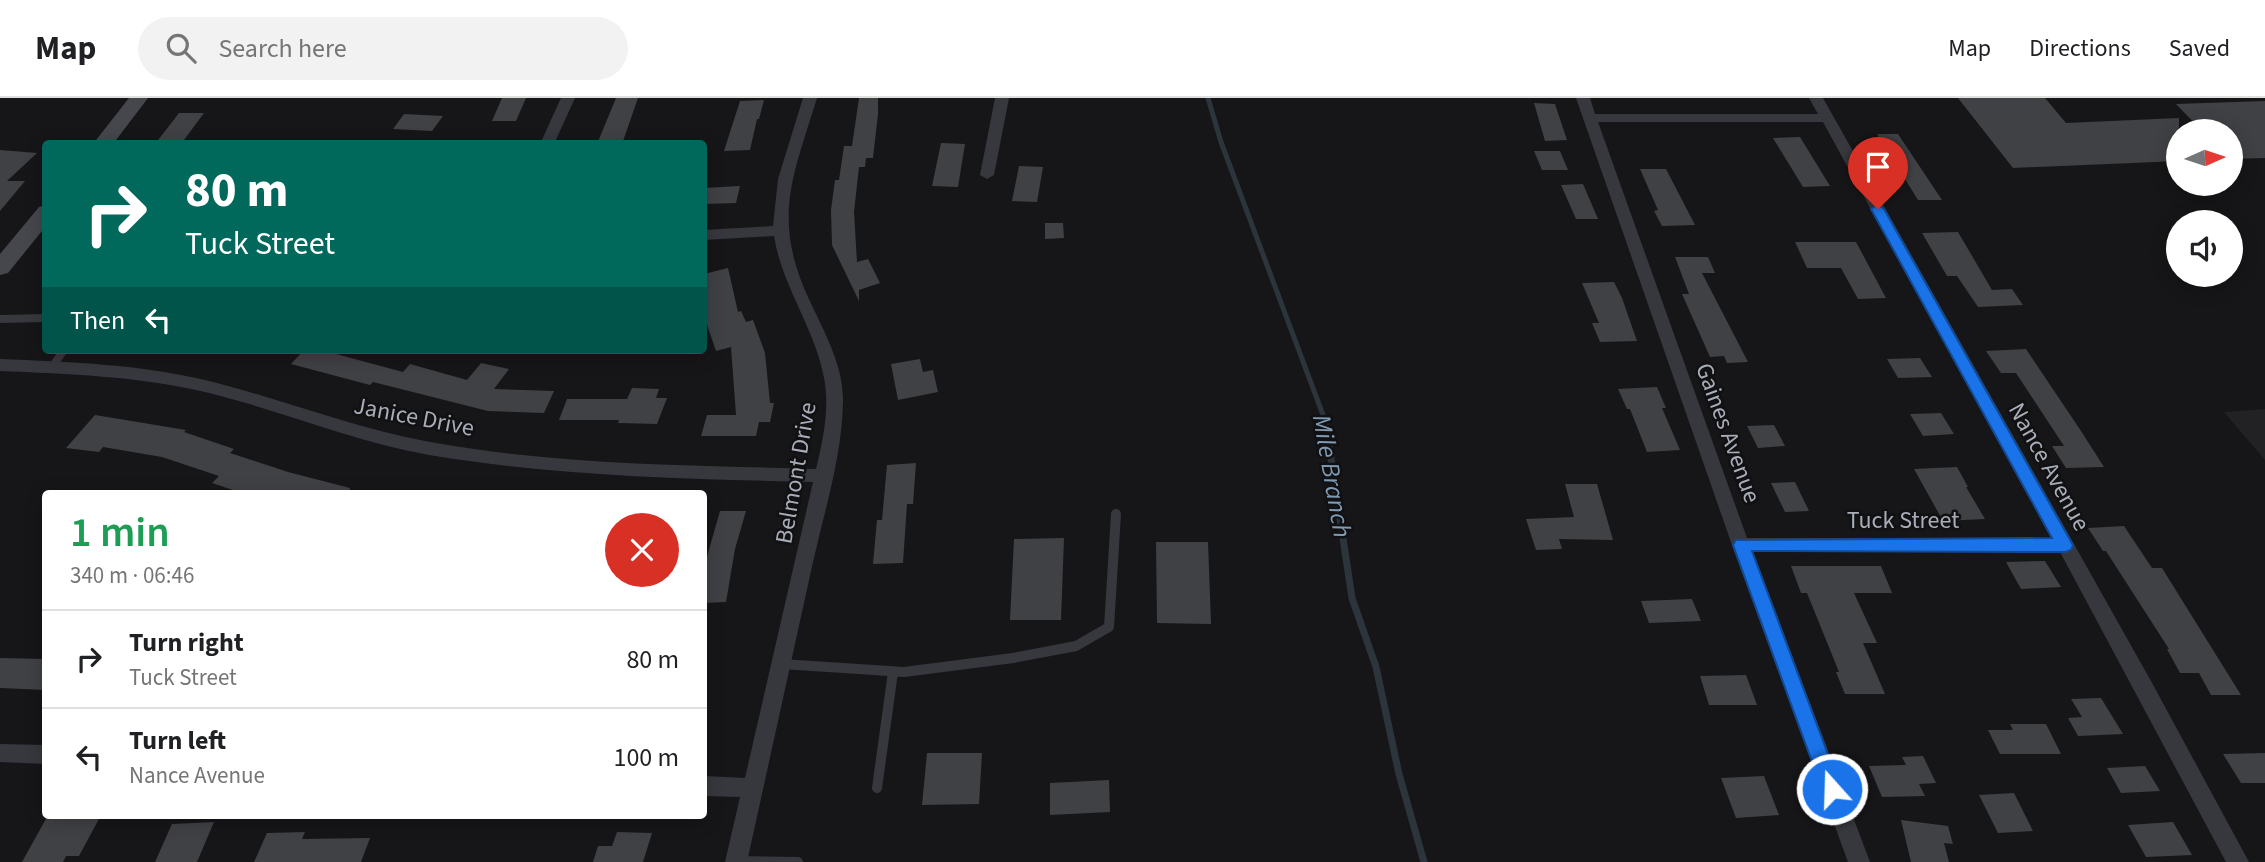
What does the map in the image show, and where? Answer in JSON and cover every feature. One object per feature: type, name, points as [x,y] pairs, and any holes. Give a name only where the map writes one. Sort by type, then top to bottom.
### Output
[{"type":"main road","points":[[105,140],[139,98]]},
{"type":"main road","points":[[0,268],[8,248],[42,216]]},
{"type":"street","points":[[549,140],[568,98]]},
{"type":"street","name":"Belmont Drive","points":[[736,861],[825,476],[835,397],[824,352],[787,270],[780,231],[786,177],[810,98]]},
{"type":"street","points":[[988,175],[1002,98]]},
{"type":"street","name":"Gaines Avenue","points":[[1583,98],[1741,545],[1859,862]]},
{"type":"street","name":"Nance Avenue","points":[[1816,98],[2238,862]]},
{"type":"street","points":[[1590,118],[1827,118]]},
{"type":"street","points":[[707,235],[780,231]]},
{"type":"street","name":"Janice Drive","points":[[0,365],[148,375],[206,386],[336,427],[440,450],[613,470],[825,476]]},
{"type":"street","name":"Tuck Street","points":[[1741,545],[2065,545]]},
{"type":"street","points":[[0,753],[42,755]]},
{"type":"street","points":[[707,786],[752,788]]},
{"type":"lane","points":[[0,319],[42,318]]},
{"type":"lane","points":[[52,367],[61,354]]},
{"type":"lane","points":[[782,664],[893,672],[1013,658],[1076,646],[1109,627],[1116,514]]},
{"type":"lane","points":[[877,788],[893,672]]},
{"type":"lane","points":[[736,861],[798,862]]},
{"type":"shaded area","points":[[2265,409],[2265,460],[2224,412]]},
{"type":"building","points":[[502,98],[526,98],[516,121],[492,121]]},
{"type":"building","points":[[616,98],[638,98],[623,140],[599,140]]},
{"type":"building","points":[[859,98],[878,98],[878,114],[873,158],[866,158],[865,167],[859,167],[854,212],[857,262],[868,259],[880,283],[859,290],[859,301],[832,245],[831,210],[844,146],[852,146]]},
{"type":"building","points":[[1958,98],[2045,98],[2066,123],[2179,118],[2166,119],[2166,162],[2013,168]]},
{"type":"building","points":[[764,100],[750,150],[724,151],[740,101]]},
{"type":"building","points":[[2265,101],[2265,158],[2244,159],[2244,119],[2190,119],[2176,104]]},
{"type":"building","points":[[1534,103],[1555,104],[1567,140],[1545,141]]},
{"type":"building","points":[[179,113],[204,113],[184,140],[158,140]]},
{"type":"building","points":[[404,114],[443,116],[432,131],[393,129]]},
{"type":"building","points":[[1877,134],[1898,134],[1942,200],[1918,200]]},
{"type":"building","points":[[1800,137],[1830,186],[1803,187],[1773,138]]},
{"type":"building","points":[[941,143],[965,144],[958,187],[932,186]]},
{"type":"building","points":[[0,150],[37,153],[7,181],[25,181],[0,211]]},
{"type":"building","points":[[1534,151],[1560,151],[1568,170],[1542,170]]},
{"type":"building","points":[[1019,166],[1043,167],[1037,202],[1012,201]]},
{"type":"building","points":[[1640,169],[1666,169],[1695,225],[1662,226]]},
{"type":"building","points":[[1583,184],[1598,219],[1576,219],[1561,185]]},
{"type":"building","points":[[740,186],[736,203],[707,204],[707,188]]},
{"type":"building","points":[[1045,223],[1063,223],[1064,238],[1045,239]]},
{"type":"building","points":[[1958,232],[1992,290],[2012,289],[2023,305],[1978,307],[1957,276],[1947,276],[1922,233]]},
{"type":"building","points":[[1795,242],[1856,242],[1886,298],[1858,299],[1841,268],[1807,268]]},
{"type":"building","points":[[1675,257],[1708,257],[1715,273],[1702,273],[1748,362],[1727,363],[1724,356],[1710,357],[1682,294],[1689,294]]},
{"type":"building","points":[[728,268],[738,312],[741,311],[746,322],[753,320],[765,353],[770,403],[774,403],[770,422],[759,422],[756,436],[701,436],[707,415],[736,415],[731,347],[716,351],[707,325],[707,273]]},
{"type":"building","points":[[1614,282],[1637,341],[1600,342],[1592,323],[1599,323],[1582,283]]},
{"type":"building","points":[[2026,349],[2104,467],[2066,468],[2052,446],[2064,446],[2016,373],[2001,373],[1986,351]]},
{"type":"building","points":[[300,354],[336,354],[403,372],[410,364],[467,380],[481,363],[509,369],[494,389],[554,391],[544,413],[488,411],[291,364]]},
{"type":"building","points":[[1920,358],[1932,377],[1898,378],[1887,359]]},
{"type":"building","points":[[920,359],[923,372],[933,370],[938,392],[898,400],[891,364]]},
{"type":"building","points":[[1657,387],[1666,408],[1662,408],[1680,450],[1647,452],[1630,409],[1627,409],[1618,389]]},
{"type":"building","points":[[632,388],[659,389],[656,398],[667,398],[657,424],[618,423],[619,420],[559,420],[567,399],[627,399]]},
{"type":"building","points":[[1941,413],[1954,434],[1923,436],[1910,414]]},
{"type":"building","points":[[95,415],[186,430],[184,432],[234,449],[230,453],[350,488],[233,490],[212,483],[219,476],[162,457],[103,447],[99,452],[66,448]]},
{"type":"building","points":[[1774,425],[1785,446],[1758,448],[1747,426]]},
{"type":"building","points":[[916,463],[913,504],[907,504],[903,563],[873,564],[877,520],[882,520],[887,465]]},
{"type":"building","points":[[1957,467],[1985,519],[1943,521],[1914,469]]},
{"type":"building","points":[[1795,482],[1809,511],[1785,512],[1771,483]]},
{"type":"building","points":[[1565,484],[1597,484],[1613,540],[1559,539],[1562,549],[1536,550],[1526,519],[1574,517]]},
{"type":"building","points":[[720,511],[746,511],[735,549],[726,602],[707,603],[707,556]]},
{"type":"building","points":[[2124,526],[2152,568],[2162,568],[2241,695],[2211,695],[2199,673],[2180,673],[2169,649],[2106,551],[2103,551],[2088,528]]},
{"type":"building","points":[[1064,538],[1061,620],[1010,620],[1014,539]]},
{"type":"building","points":[[1156,542],[1208,542],[1211,624],[1157,623]]},
{"type":"building","points":[[2045,561],[2061,587],[2021,589],[2006,562]]},
{"type":"building","points":[[1791,566],[1881,566],[1892,593],[1854,593],[1877,643],[1863,643],[1885,694],[1845,694],[1836,672],[1839,672],[1807,593],[1801,593]]},
{"type":"building","points":[[1692,599],[1701,621],[1649,623],[1641,601]]},
{"type":"building","points":[[0,658],[42,659],[42,690],[0,688]]},
{"type":"building","points":[[1746,675],[1757,705],[1709,705],[1700,676]]},
{"type":"building","points":[[2101,698],[2123,734],[2078,736],[2068,718],[2082,717],[2071,699]]},
{"type":"building","points":[[2010,724],[2046,724],[2061,754],[2000,754],[1988,730],[2013,730]]},
{"type":"building","points":[[927,753],[982,753],[979,804],[922,805]]},
{"type":"building","points":[[2265,753],[2265,783],[2241,783],[2223,754]]},
{"type":"building","points":[[1923,756],[1936,783],[1919,784],[1925,796],[1882,797],[1869,766],[1906,765],[1902,757]]},
{"type":"building","points":[[2145,766],[2160,791],[2121,793],[2107,768]]},
{"type":"building","points":[[1764,776],[1779,815],[1736,818],[1721,778]]},
{"type":"building","points":[[1109,780],[1110,812],[1050,815],[1050,783]]},
{"type":"building","points":[[2014,793],[2033,831],[1998,833],[1979,795]]},
{"type":"building","points":[[46,819],[99,819],[79,856],[66,856],[63,862],[22,862]]},
{"type":"building","points":[[1901,820],[1948,826],[1953,844],[1944,843],[1949,862],[1911,862]]},
{"type":"building","points":[[214,822],[197,862],[155,862],[172,824]]},
{"type":"building","points":[[2173,822],[2192,855],[2146,857],[2128,825]]},
{"type":"building","points":[[305,832],[302,839],[370,838],[361,862],[254,862],[267,833]]},
{"type":"building","points":[[617,832],[652,833],[643,862],[593,862],[598,846],[612,846]]},
{"type":"waterway","name":"Mile Branch","points":[[1208,98],[1221,142],[1328,434]]},
{"type":"waterway","name":"Mile Branch","points":[[1327,432],[1352,598],[1376,667],[1399,774],[1424,862]]},
{"type":"route","points":[[1832,789],[1741,545],[2065,545],[1878,209]]}]
